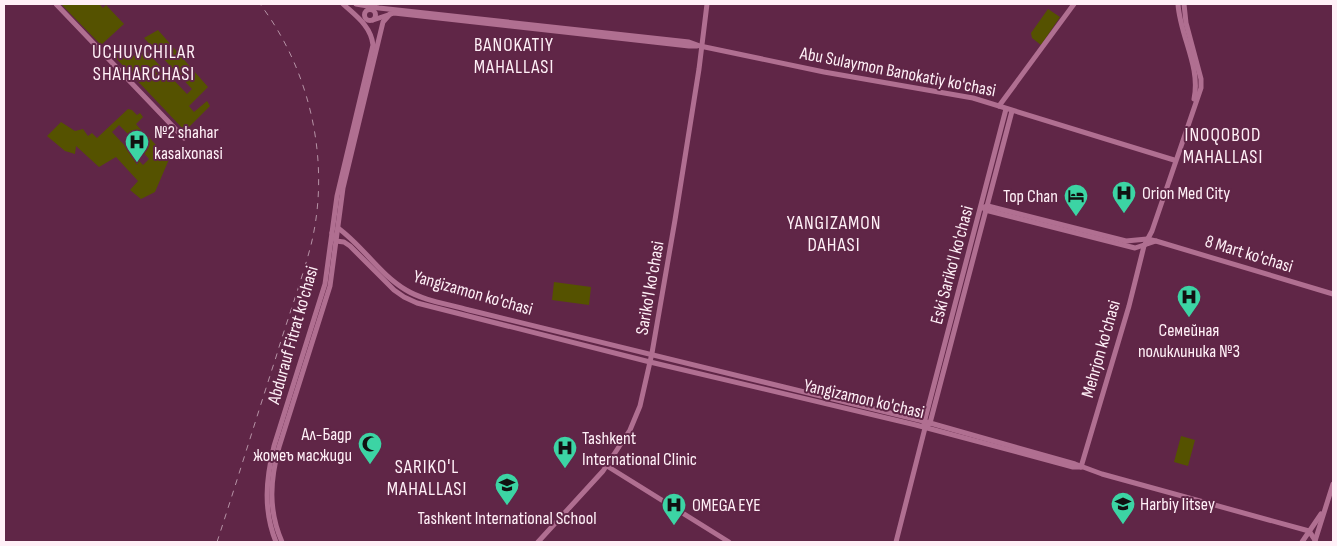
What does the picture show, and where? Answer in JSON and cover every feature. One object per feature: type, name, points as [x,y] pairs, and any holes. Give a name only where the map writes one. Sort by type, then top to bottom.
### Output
[{"type":"main road","points":[[56,4],[184,138]]},
{"type":"main road","points":[[343,4],[368,28]]},
{"type":"main road","name":"Abu Sulaymon Banokatiy ko'chasi","points":[[356,4],[689,42],[700,46],[832,73],[964,96],[1174,160]]},
{"type":"main road","name":"Sariko'l ko'chasi","points":[[538,542],[606,466],[630,430],[638,412],[652,353],[678,204],[699,69],[706,4]]},
{"type":"main road","points":[[999,106],[1074,4]]},
{"type":"main road","name":"Mehrjon ko'chasi","points":[[1148,239],[1194,99],[1196,85],[1178,4]]},
{"type":"main road","name":"Mehrjon ko'chasi","points":[[1081,467],[1129,306],[1144,246],[1152,231],[1201,83],[1186,24],[1184,4]]},
{"type":"main road","points":[[362,5],[374,16]]},
{"type":"main road","points":[[355,14],[370,21],[379,8]]},
{"type":"main road","points":[[374,16],[366,13],[368,28],[375,47]]},
{"type":"main road","name":"Abu Sulaymon Banokatiy ko'chasi","points":[[374,16],[390,14],[700,46]]},
{"type":"main road","name":"Abdurauf Fitrat ko'chasi","points":[[318,318],[340,185],[375,47],[383,22],[390,14]]},
{"type":"main road","name":"Abdurauf Fitrat ko'chasi","points":[[276,542],[268,514],[267,479],[274,446],[330,282],[343,188],[378,30],[374,16]]},
{"type":"main road","name":"Eski Sariko'l ko'chasi","points":[[896,542],[925,428],[924,421],[1006,109]]},
{"type":"main road","name":"Eski Sariko'l ko'chasi","points":[[930,423],[1012,111]]},
{"type":"main road","points":[[981,208],[1135,248],[1140,250],[1141,256]]},
{"type":"main road","name":"8 Mart ko'chasi","points":[[987,209],[1126,241],[1148,239],[1333,294]]},
{"type":"main road","points":[[336,241],[332,233],[338,228]]},
{"type":"main road","name":"Yangizamon ko'chasi","points":[[338,228],[400,287],[411,293],[469,310],[652,353],[924,421],[1309,531]]},
{"type":"main road","points":[[1135,248],[1156,241],[1152,231]]},
{"type":"main road","name":"Yangizamon ko'chasi","points":[[336,241],[344,242],[351,247],[394,290],[413,301],[435,308],[925,428],[1074,468],[1081,467]]},
{"type":"main road","points":[[567,340],[568,333]]},
{"type":"main road","name":"Abdurauf Fitrat ko'chasi","points":[[282,542],[273,513],[272,479],[298,379]]},
{"type":"main road","points":[[764,389],[765,382]]},
{"type":"main road","points":[[925,428],[930,423]]},
{"type":"main road","points":[[606,466],[729,542]]},
{"type":"main road","points":[[1314,541],[1333,484]]},
{"type":"main road","points":[[1301,542],[1325,508]]},
{"type":"main road","points":[[1292,526],[1301,533],[1301,542]]},
{"type":"main road","points":[[1309,531],[1313,535],[1314,541]]},
{"type":"shaded area","points":[[61,4],[99,4],[103,8],[106,5],[124,24],[101,45]]},
{"type":"shaded area","points":[[1048,9],[1060,17],[1041,45],[1032,38],[1031,33]]},
{"type":"shaded area","points":[[158,30],[208,87],[189,106],[194,112],[207,101],[210,106],[185,131],[111,53],[120,48],[129,58],[145,50],[187,94],[192,89],[144,38]]},
{"type":"shaded area","points":[[128,109],[137,115],[140,113],[143,117],[136,124],[141,130],[132,138],[119,125],[112,132],[143,165],[149,159],[137,145],[147,135],[162,152],[170,157],[155,192],[141,199],[130,190],[138,181],[116,157],[99,167],[76,146],[75,154],[65,151],[47,136],[61,122],[75,131],[83,129],[88,136],[92,133],[97,138]]},
{"type":"shaded area","points":[[554,282],[591,287],[589,305],[552,300]]},
{"type":"shaded area","points":[[1181,436],[1195,440],[1188,466],[1174,462]]},
{"type":"railway","points":[[217,542],[303,273],[317,214],[319,182],[317,150],[304,88],[278,30],[260,4]]},
{"type":"place","name":"№2 shahar kasalxonasi","points":[[137,163]]},
{"type":"place","name":"Orion Med City","points":[[1124,214]]},
{"type":"place","name":"Top Chan","points":[[1076,217]]},
{"type":"place","name":"Семейная поликлиника №3","points":[[1189,318]]},
{"type":"place","name":"Ал-Бадр жомеъ масжиди","points":[[370,465]]},
{"type":"place","name":"Tashkent International Clinic","points":[[565,469]]},
{"type":"place","name":"Tashkent International School","points":[[507,506]]},
{"type":"place","name":"Harbiy litsey","points":[[1123,525]]},
{"type":"place","name":"OMEGA EYE","points":[[674,526]]},
{"type":"district","name":"BANOKATIY MAHALLASI","points":[[514,56]]},
{"type":"district","name":"UCHUVCHILAR SHAHARCHASI","points":[[144,63]]},
{"type":"district","name":"INOQOBOD MAHALLASI","points":[[1223,146]]},
{"type":"district","name":"YANGIZAMON DAHASI","points":[[834,234]]},
{"type":"district","name":"SARIKO'L MAHALLASI","points":[[427,478]]}]
